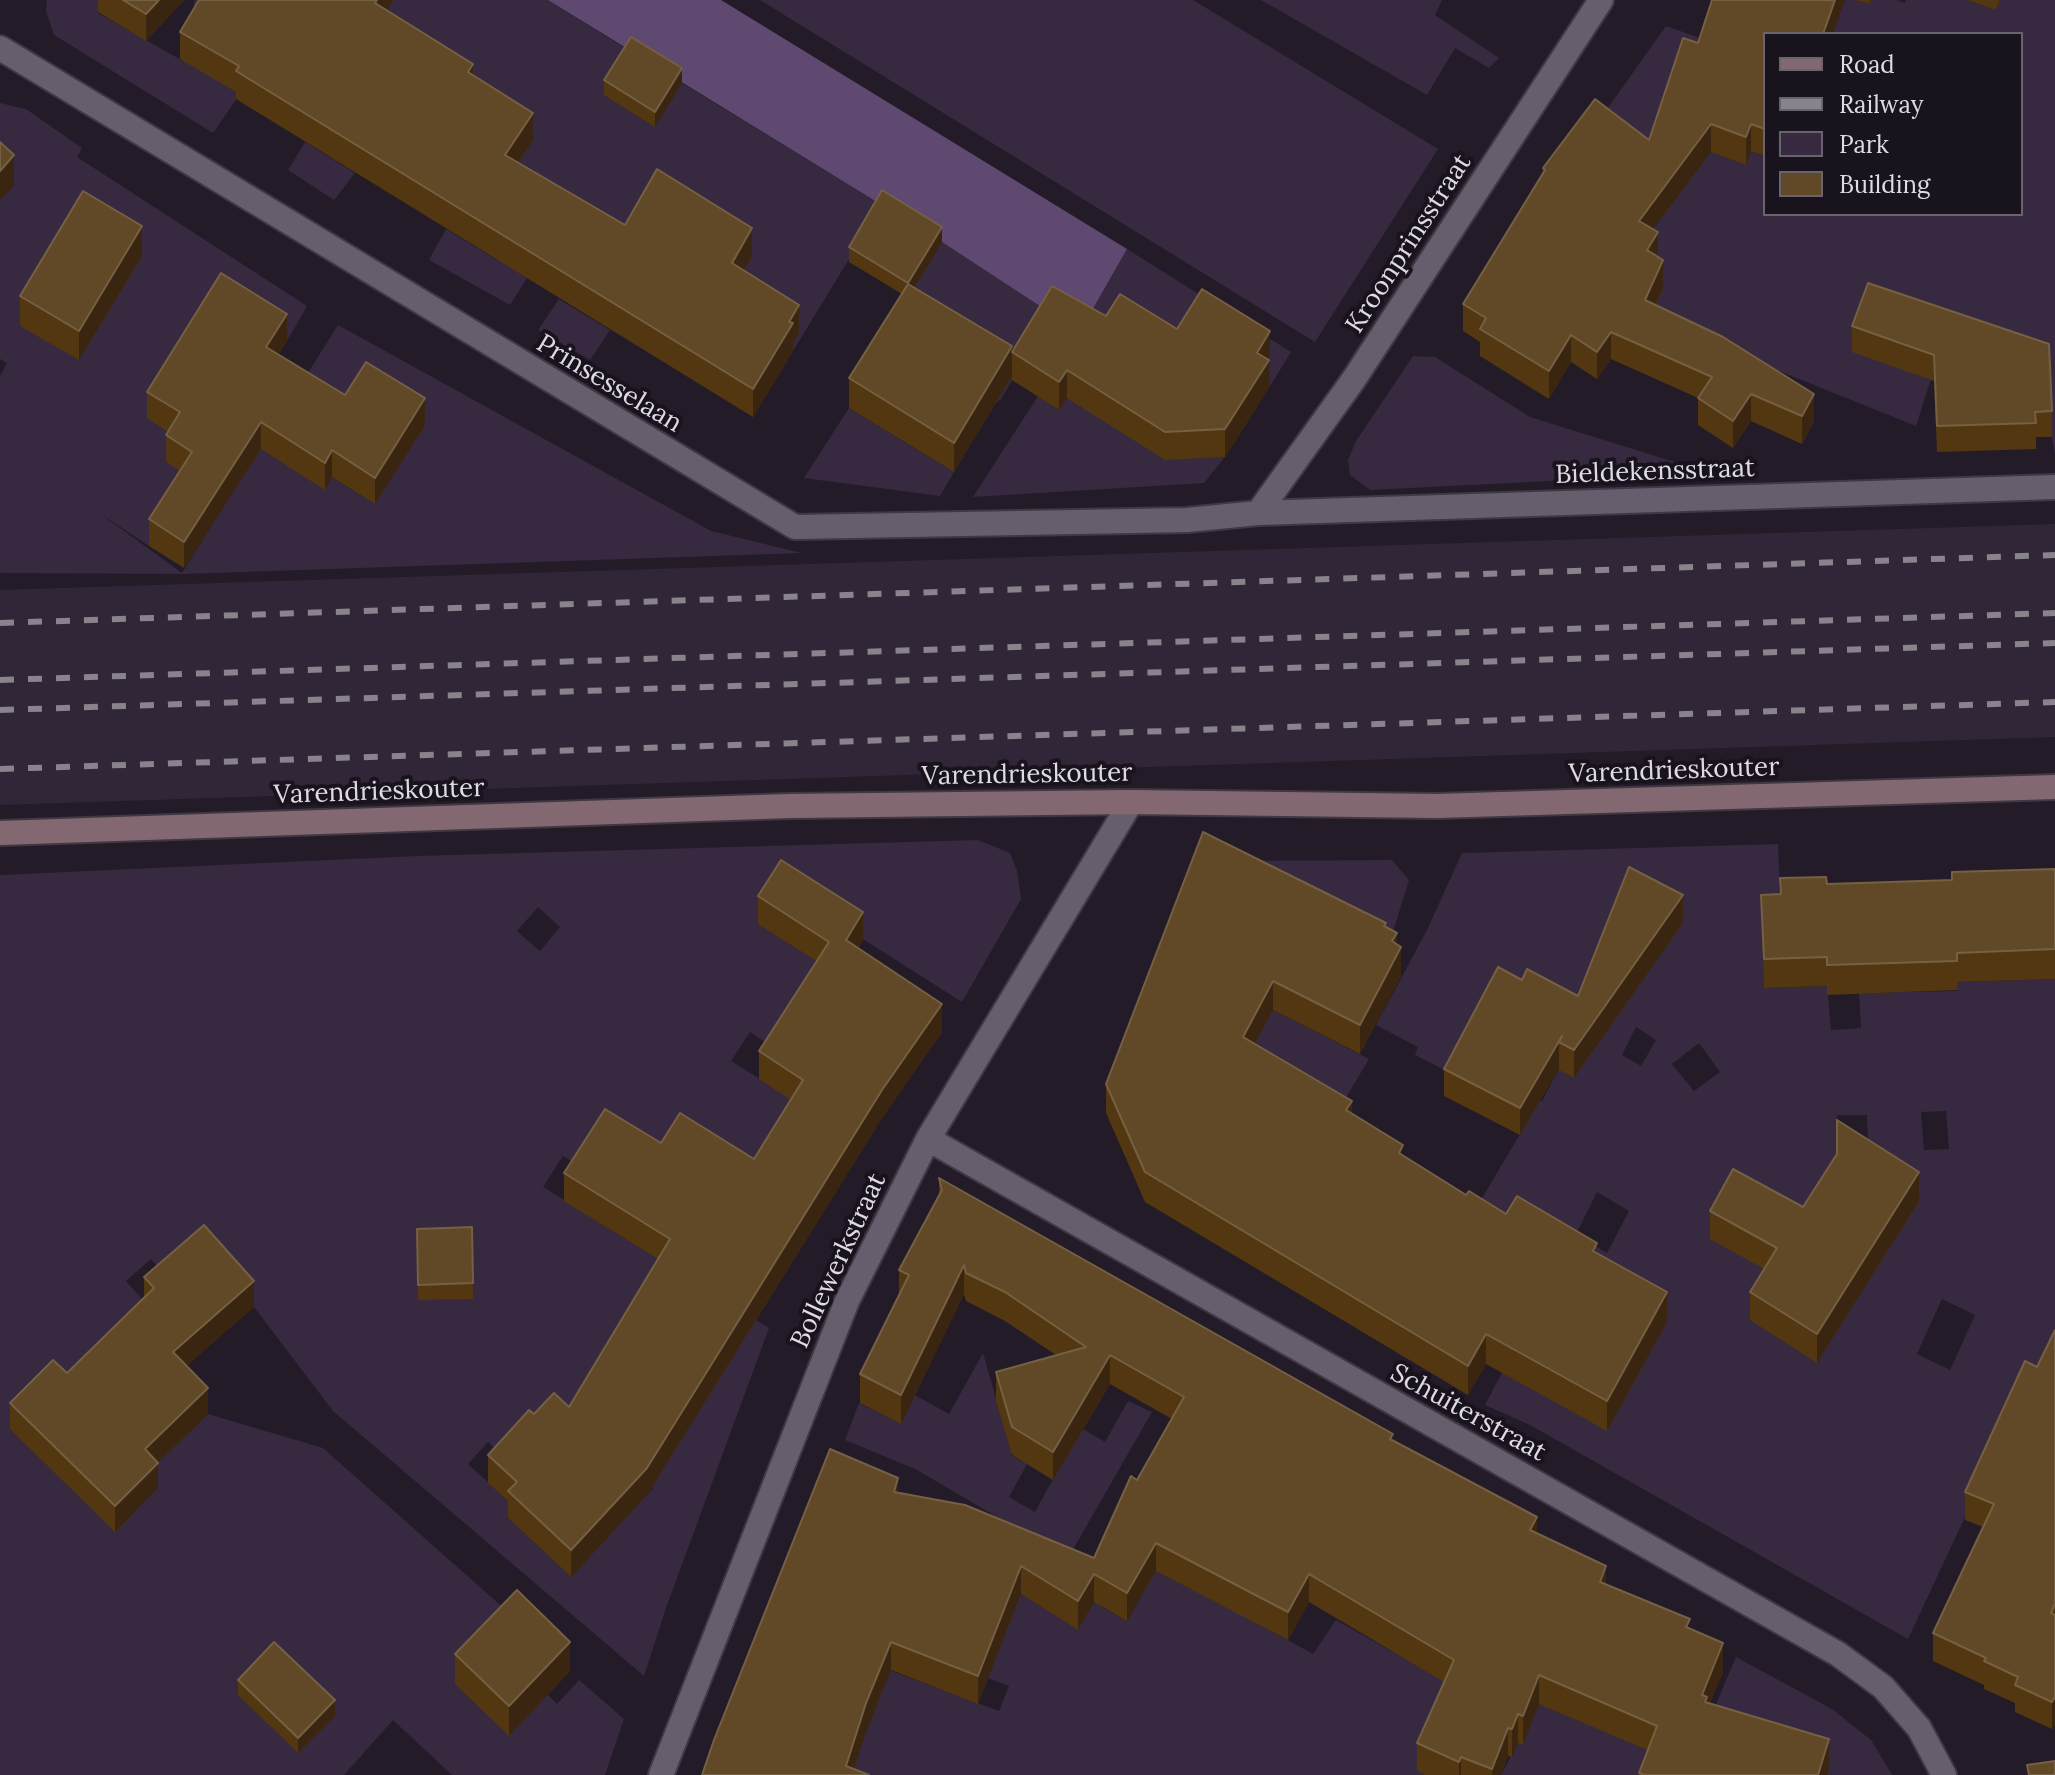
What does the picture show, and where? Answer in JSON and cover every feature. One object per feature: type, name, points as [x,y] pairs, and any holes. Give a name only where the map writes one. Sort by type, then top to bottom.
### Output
[{"type":"street","name":"Kroonprinsstraat","points":[[1258,513],[1354,379],[1601,0]]},
{"type":"street","name":"Prinsesselaan","points":[[0,48],[795,527],[1187,520],[1258,513]]},
{"type":"street","name":"Bieldekensstraat","points":[[1258,513],[2055,487]]},
{"type":"street","name":"Varendrieskouter","points":[[0,833],[773,806],[1131,802],[1437,806],[2055,787]]},
{"type":"street","name":"Bollewerkstraat","points":[[661,1775],[847,1301],[928,1139],[1131,802]]},
{"type":"street","name":"Schuiterstraat","points":[[928,1139],[1838,1654],[1883,1687],[1919,1728],[1944,1775]]},
{"type":"shaded area","points":[[548,0],[721,0],[1127,249],[1082,328],[1052,314],[942,242]]},
{"type":"shaded area","points":[[2055,524],[2055,737],[0,805],[0,590]]},
{"type":"green space","points":[[47,0],[105,0],[98,13],[183,61],[210,16],[193,5],[195,0],[294,0],[236,100],[213,133],[54,35],[46,11]]},
{"type":"green space","points":[[393,0],[548,0],[631,52],[655,126],[682,83],[877,202],[865,233],[793,351],[789,350],[799,333],[625,252],[566,216],[510,305],[429,260],[446,229],[497,260],[534,200],[505,182],[533,140],[337,91]]},
{"type":"green space","points":[[760,0],[1193,0],[1438,149],[1315,342]]},
{"type":"green space","points":[[1261,0],[1442,0],[1435,15],[1499,58],[1489,68],[1455,48],[1427,95]]},
{"type":"green space","points":[[1794,0],[1855,0],[1870,4],[1871,0],[1905,3],[1906,0],[1967,0],[1996,10],[2000,0],[2055,0],[2055,455],[2052,437],[1946,332],[1916,426],[1732,352],[1639,324],[1595,126],[1666,26],[1763,60],[1661,134],[1746,164],[1751,151],[1763,155],[1763,216],[2023,216],[2023,32],[1831,32]]},
{"type":"green space","points":[[0,103],[26,109],[82,148],[77,157],[307,306],[287,341],[180,439],[192,478],[149,546],[98,512],[182,573],[338,325],[711,531],[802,553],[183,574],[0,573],[0,376],[7,363],[0,359],[0,200],[14,185],[0,172]],"holes":[[[425,425],[375,504],[332,477]]]},
{"type":"green space","points":[[305,142],[355,173],[334,200],[288,170]]},
{"type":"green space","points":[[942,242],[1052,314],[1001,399],[994,405],[908,298]]},
{"type":"green space","points":[[1127,249],[1291,352],[1269,388],[1082,328]]},
{"type":"green space","points":[[559,299],[610,330],[590,360],[538,330]]},
{"type":"green space","points":[[1413,356],[1435,357],[1530,417],[1710,473],[1370,490],[1350,475],[1348,460],[1356,441]]},
{"type":"green space","points":[[1072,389],[1225,457],[1204,483],[973,497],[1038,396],[1059,410]]},
{"type":"green space","points":[[849,408],[954,472],[940,496],[804,478]]},
{"type":"green space","points":[[978,840],[1010,853],[1017,871],[1021,899],[962,1002],[781,887],[840,976],[777,1050],[750,1032],[731,1061],[810,1103],[765,1169],[583,1168],[563,1156],[543,1187],[769,1328],[644,1676],[333,1411],[254,1307],[205,1251],[170,1280],[151,1259],[126,1281],[156,1315],[167,1453],[208,1414],[323,1448],[517,1620],[548,1695],[557,1704],[579,1680],[624,1719],[605,1775],[452,1775],[393,1720],[344,1775],[0,1775],[0,875],[417,856]],"holes":[[[538,907],[560,927],[540,951],[517,931]],[[488,1442],[508,1461],[623,1460],[653,1488],[571,1577],[509,1519],[517,1509],[468,1464]]]},
{"type":"green space","points":[[1778,844],[1781,924],[1764,988],[1827,986],[1831,1030],[1861,1028],[1859,993],[1957,991],[1957,982],[2055,979],[2055,1357],[2001,1440],[1908,1639],[1530,1425],[1485,1405],[1516,1346],[1469,1220],[1529,1119],[1501,1099],[1415,1055],[1418,1047],[1376,1025],[1427,930],[1462,853]],"holes":[[[1636,1027],[1656,1040],[1641,1066],[1622,1055]],[[1577,1034],[1542,1101],[1513,1086]],[[1699,1043],[1720,1072],[1694,1091],[1672,1064]],[[1946,1111],[1949,1149],[1924,1150],[1921,1112]],[[1837,1115],[1867,1115],[1868,1143],[1837,1143]],[[1597,1192],[1629,1211],[1607,1253],[1576,1234]],[[1942,1299],[1975,1315],[1950,1370],[1917,1354]]]},
{"type":"green space","points":[[1392,860],[1409,880],[1387,951],[1203,861]]},
{"type":"green space","points":[[1230,988],[1369,1059],[1303,1170]]},
{"type":"green space","points":[[983,1353],[1008,1441],[1015,1446],[1011,1455],[1023,1462],[1030,1453],[1033,1454],[1055,1412],[1105,1442],[1128,1401],[1152,1412],[1048,1593],[1068,1605],[1061,1619],[1078,1629],[1087,1614],[1079,1609],[1127,1525],[1167,1551],[1202,1490],[1272,1531],[1298,1485],[1317,1497],[1248,1618],[1313,1654],[1336,1620],[1407,1660],[1413,1651],[1461,1672],[1417,1771],[1425,1775],[852,1775],[855,1768],[852,1766],[871,1719],[840,1707],[859,1659],[999,1711],[1009,1686],[988,1678],[999,1650],[943,1627],[944,1615],[958,1580],[978,1588],[1004,1521],[917,1470],[845,1440],[859,1403],[901,1424],[915,1395],[949,1414]],"holes":[[[1032,1455],[1059,1468],[1035,1512],[1009,1497]],[[1202,1538],[1242,1560],[1218,1603],[1178,1582]],[[1110,1587],[1138,1603],[1127,1621],[1100,1606]]]},
{"type":"green space","points":[[1736,1657],[1832,1709],[1871,1740],[1892,1775],[1827,1775],[1829,1768],[1671,1775],[1707,1725]]},
{"type":"green space","points":[[1539,1704],[1666,1733],[1648,1775],[1501,1775],[1518,1743],[1523,1744]]},
{"type":"building","points":[[123,0],[159,0],[146,14]]},
{"type":"building","points":[[199,0],[377,0],[375,3],[473,64],[468,72],[533,113],[505,155],[625,225],[657,169],[752,228],[732,263],[799,305],[789,322],[793,323],[753,389],[236,71],[239,66],[180,32]]},
{"type":"building","points":[[1712,0],[1835,0],[1824,32],[1763,32],[1763,128],[1751,124],[1746,137],[1711,124],[1639,221],[1658,232],[1647,250],[1663,260],[1645,300],[1723,337],[1814,394],[1802,416],[1751,394],[1733,421],[1698,398],[1712,377],[1611,332],[1597,352],[1571,335],[1549,371],[1480,329],[1486,318],[1463,304],[1545,170],[1543,168],[1595,99],[1649,140],[1683,38],[1698,43]]},
{"type":"building","points":[[631,37],[682,68],[655,112],[604,80]]},
{"type":"building","points":[[0,142],[14,155],[0,171]]},
{"type":"building","points":[[882,190],[942,227],[908,283],[849,247]]},
{"type":"building","points":[[83,191],[142,226],[79,331],[20,296]]},
{"type":"building","points":[[221,273],[287,314],[266,347],[345,395],[366,362],[425,398],[375,478],[332,450],[325,463],[261,422],[184,542],[149,519],[192,452],[166,435],[180,412],[147,392]]},
{"type":"building","points":[[1868,283],[2049,344],[2052,411],[2035,412],[2036,423],[1937,426],[1934,355],[1852,326]]},
{"type":"building","points":[[908,284],[1012,346],[954,443],[849,378]]},
{"type":"building","points":[[1052,286],[1106,316],[1120,294],[1177,329],[1202,289],[1270,331],[1257,353],[1269,360],[1225,429],[1165,432],[1067,370],[1059,382],[1012,352]]},
{"type":"building","points":[[1203,832],[1386,923],[1384,926],[1397,933],[1392,941],[1401,947],[1360,1025],[1273,981],[1243,1037],[1352,1101],[1346,1110],[1403,1145],[1399,1153],[1466,1195],[1469,1191],[1506,1214],[1517,1196],[1597,1243],[1593,1251],[1667,1292],[1607,1401],[1486,1334],[1468,1366],[1145,1172],[1106,1084]]},
{"type":"building","points":[[781,860],[863,912],[846,940],[942,1004],[882,1090],[647,1468],[571,1550],[508,1491],[517,1482],[488,1455],[529,1410],[534,1414],[554,1393],[569,1407],[670,1239],[564,1173],[605,1109],[661,1143],[680,1113],[754,1159],[803,1080],[759,1051],[829,942],[758,896]]},
{"type":"building","points":[[1629,867],[1683,895],[1574,1050],[1559,1042],[1562,1036],[1520,1108],[1444,1069],[1498,967],[1522,980],[1527,969],[1578,996]]},
{"type":"building","points":[[2055,869],[2055,949],[1957,953],[1957,961],[1827,965],[1827,957],[1764,959],[1761,895],[1781,894],[1780,878],[1826,877],[1827,884],[1952,880],[1952,872]]},
{"type":"building","points":[[1837,1120],[1919,1172],[1817,1334],[1750,1292],[1777,1248],[1710,1211],[1733,1169],[1803,1207],[1837,1154]]},
{"type":"building","points":[[939,1178],[1393,1434],[1390,1439],[1537,1517],[1530,1530],[1606,1566],[1600,1582],[1690,1619],[1686,1627],[1723,1643],[1702,1695],[1707,1697],[1705,1702],[1829,1739],[1818,1775],[1639,1773],[1657,1726],[1539,1675],[1523,1716],[1518,1714],[1512,1729],[1508,1728],[1492,1769],[1461,1757],[1459,1762],[1417,1743],[1454,1660],[1309,1574],[1288,1612],[1156,1543],[1127,1593],[1094,1574],[1078,1601],[1021,1566],[978,1676],[891,1642],[866,1703],[846,1766],[869,1775],[702,1775],[830,1449],[898,1478],[894,1492],[965,1505],[1094,1558],[1131,1476],[1137,1480],[1184,1397],[1110,1355],[1053,1452],[1012,1427],[996,1372],[1086,1347],[1005,1292],[966,1273],[964,1265],[901,1395],[860,1374],[909,1275],[899,1270],[942,1190]]},
{"type":"building","points":[[204,1225],[254,1281],[173,1352],[208,1388],[145,1449],[158,1463],[115,1506],[10,1403],[53,1360],[67,1373],[154,1288],[144,1277]]},
{"type":"building","points":[[472,1227],[473,1283],[418,1285],[417,1229]]},
{"type":"building","points":[[2055,1330],[2055,1604],[2051,1613],[2055,1615],[2055,1697],[2052,1702],[2015,1685],[2018,1677],[1984,1661],[1986,1658],[1933,1633],[1994,1504],[1965,1492],[2025,1361],[2037,1367]]},
{"type":"building","points":[[517,1590],[570,1642],[509,1706],[455,1654]]},
{"type":"building","points":[[274,1642],[335,1700],[298,1738],[238,1680]]},
{"type":"building","points":[[2055,1761],[2055,1775],[2029,1775],[2027,1765]]},
{"type":"railway","points":[[0,623],[2055,555]]},
{"type":"railway","points":[[0,680],[2055,613]]},
{"type":"railway","points":[[0,710],[2055,643]]},
{"type":"railway","points":[[0,769],[2055,702]]}]
